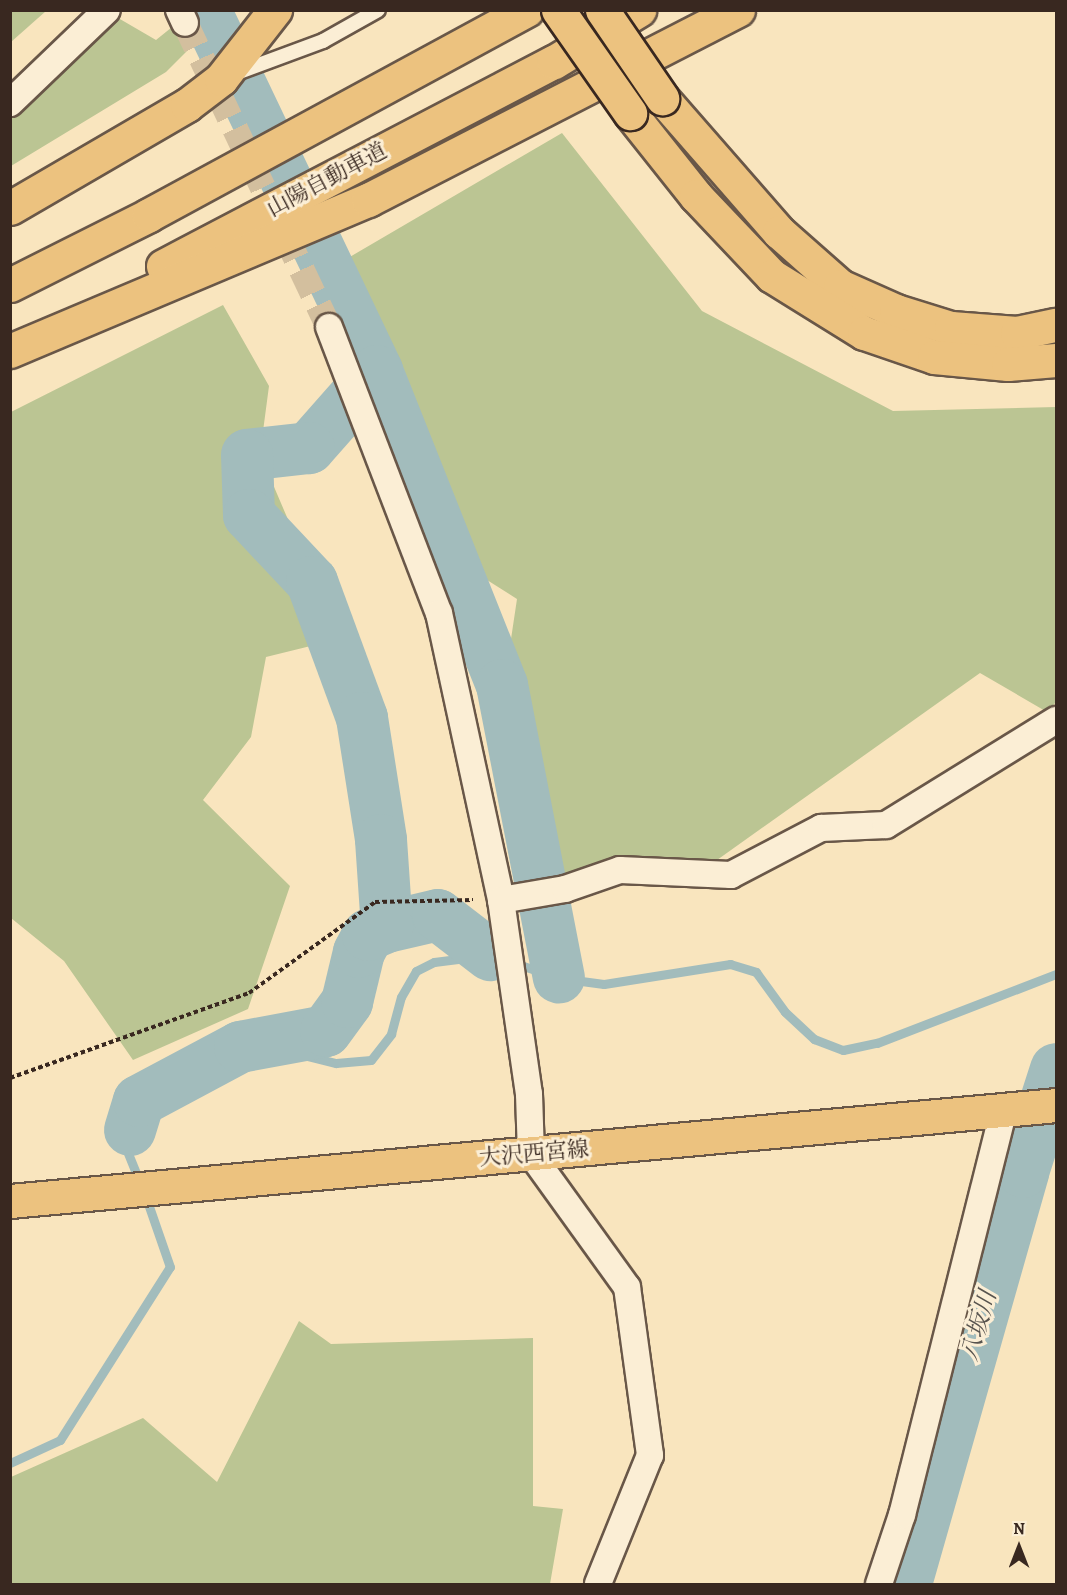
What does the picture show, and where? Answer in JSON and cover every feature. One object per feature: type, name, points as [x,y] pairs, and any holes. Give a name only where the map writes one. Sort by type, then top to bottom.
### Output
[{"type":"main road","points":[[10,208],[187,105],[221,79],[275,10]]},
{"type":"main road","points":[[10,285],[149,215],[527,10]]},
{"type":"main road","points":[[558,10],[630,113],[696,195],[772,276],[864,333],[934,357],[1008,364],[1056,360]]},
{"type":"main road","points":[[602,10],[662,98],[779,232],[840,286],[896,311],[951,328],[1017,333],[1056,325]]},
{"type":"main road","name":"山陽自動車道","points":[[10,343],[554,62],[639,10]]},
{"type":"main road","points":[[10,351],[368,200],[738,10]]},
{"type":"main road","name":"大沢西宮線","points":[[10,1201],[1056,1105]]},
{"type":"street","points":[[10,103],[107,10]]},
{"type":"street","points":[[329,327],[439,613],[501,900],[529,1094],[531,1154],[627,1287],[641,1374],[650,1455],[598,1584]]},
{"type":"street","points":[[501,900],[565,889],[620,870],[731,875],[821,828],[886,825],[1056,720]]},
{"type":"street","points":[[879,1584],[902,1515],[1012,1108]]},
{"type":"lane","points":[[221,79],[323,41],[378,10]]},
{"type":"path","points":[[10,1078],[249,993],[375,902],[501,900]]},
{"type":"green space","points":[[11,10],[46,10],[46,11],[11,42]]},
{"type":"green space","points":[[192,11],[227,11],[166,72],[11,166],[11,115],[113,15],[156,40]]},
{"type":"green space","points":[[562,133],[702,311],[893,411],[1056,407],[1056,702],[1047,712],[980,673],[703,870],[559,882],[508,659],[517,599],[468,568],[348,258]]},
{"type":"green space","points":[[223,305],[269,386],[260,454],[339,639],[266,657],[251,737],[203,800],[290,886],[248,1009],[133,1060],[64,961],[11,918],[11,412]]},
{"type":"green space","points":[[299,1321],[331,1344],[533,1338],[533,1506],[563,1509],[550,1584],[11,1584],[11,1477],[143,1418],[217,1482]]},
{"type":"waterway","points":[[205,10],[377,371],[502,685],[559,978]]},
{"type":"waterway","points":[[377,371],[309,448],[247,455],[249,515],[312,582],[362,718],[381,840],[387,927],[438,915],[490,955]]},
{"type":"waterway","points":[[130,1130],[139,1101],[240,1047],[326,1031],[347,1002],[359,952],[368,935],[387,927]]},
{"type":"waterway","points":[[140,1183],[125,1146],[130,1130],[146,1115],[256,1062],[299,1054],[336,1063],[371,1060],[391,1034],[401,997],[416,971],[434,962],[490,955],[559,978],[604,984],[730,964],[756,972],[785,1012],[814,1039],[843,1050],[877,1043],[1056,974]]},
{"type":"waterway","name":"八坂川","points":[[906,1584],[1023,1172],[1056,1069]]},
{"type":"waterway","points":[[10,1463],[60,1440],[170,1267],[145,1195]]},
{"type":"tunnel","points":[[185,23],[329,327]]}]
